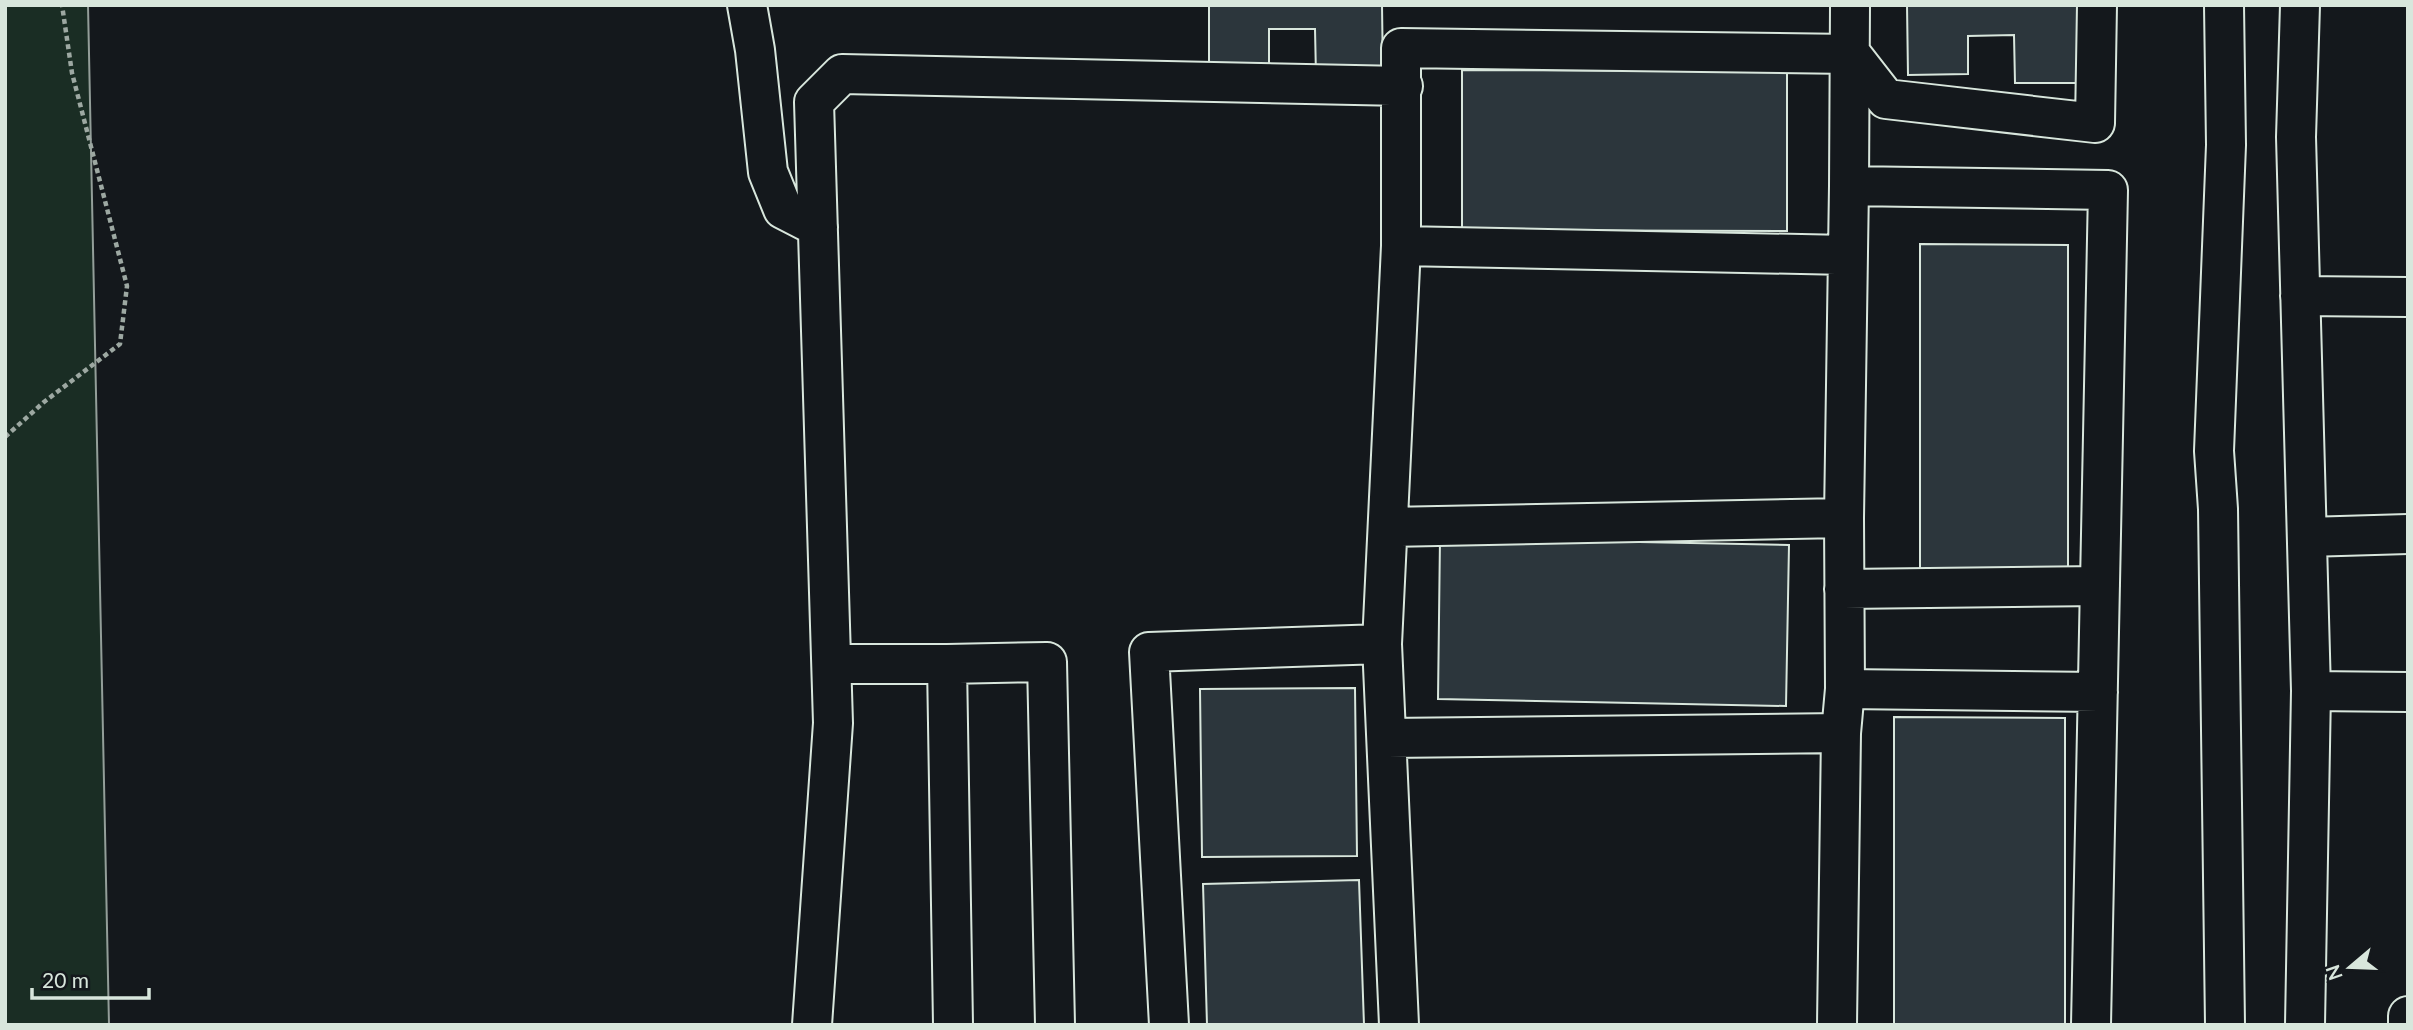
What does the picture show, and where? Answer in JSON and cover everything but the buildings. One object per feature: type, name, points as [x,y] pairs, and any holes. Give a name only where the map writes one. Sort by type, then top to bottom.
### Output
[{"type":"street","points":[[747,5],[755,50],[768,172],[783,209],[818,227]]},
{"type":"street","points":[[1838,1025],[1841,733],[1845,690],[1844,518],[1850,5]]},
{"type":"street","points":[[1851,54],[1886,99],[2095,123],[2096,5]]},
{"type":"street","points":[[2224,5],[2225,187],[2214,451],[2218,509],[2225,1025]]},
{"type":"street","points":[[2300,5],[2296,137],[2311,691],[2305,1025]]},
{"type":"street","points":[[1399,1025],[1382,644],[1401,246],[1401,48],[1851,54]]},
{"type":"street","points":[[812,1025],[834,723],[814,102],[842,74],[1403,86]]},
{"type":"street","points":[[1849,186],[2108,190],[2091,1025]]},
{"type":"street","points":[[1401,246],[1847,255]]},
{"type":"street","points":[[2300,296],[2408,297]]},
{"type":"street","points":[[1388,527],[1844,518]]},
{"type":"street","points":[[2306,537],[2408,534]]},
{"type":"street","points":[[1844,589],[2100,586]]},
{"type":"street","points":[[1169,1025],[1149,652],[1382,644]]},
{"type":"street","points":[[832,664],[1047,662],[1055,1025]]},
{"type":"street","points":[[947,664],[953,1025]]},
{"type":"street","points":[[1845,690],[2098,692]]},
{"type":"street","points":[[2311,691],[2408,692]]},
{"type":"street","points":[[1388,738],[1841,733]]},
{"type":"street","points":[[2408,1016],[2408,1025]]},
{"type":"path","points":[[5,437],[44,402],[120,344],[127,286],[72,73],[62,5]]},
{"type":"green space","points":[[5,5],[88,5],[109,1025],[5,1025]]}]
